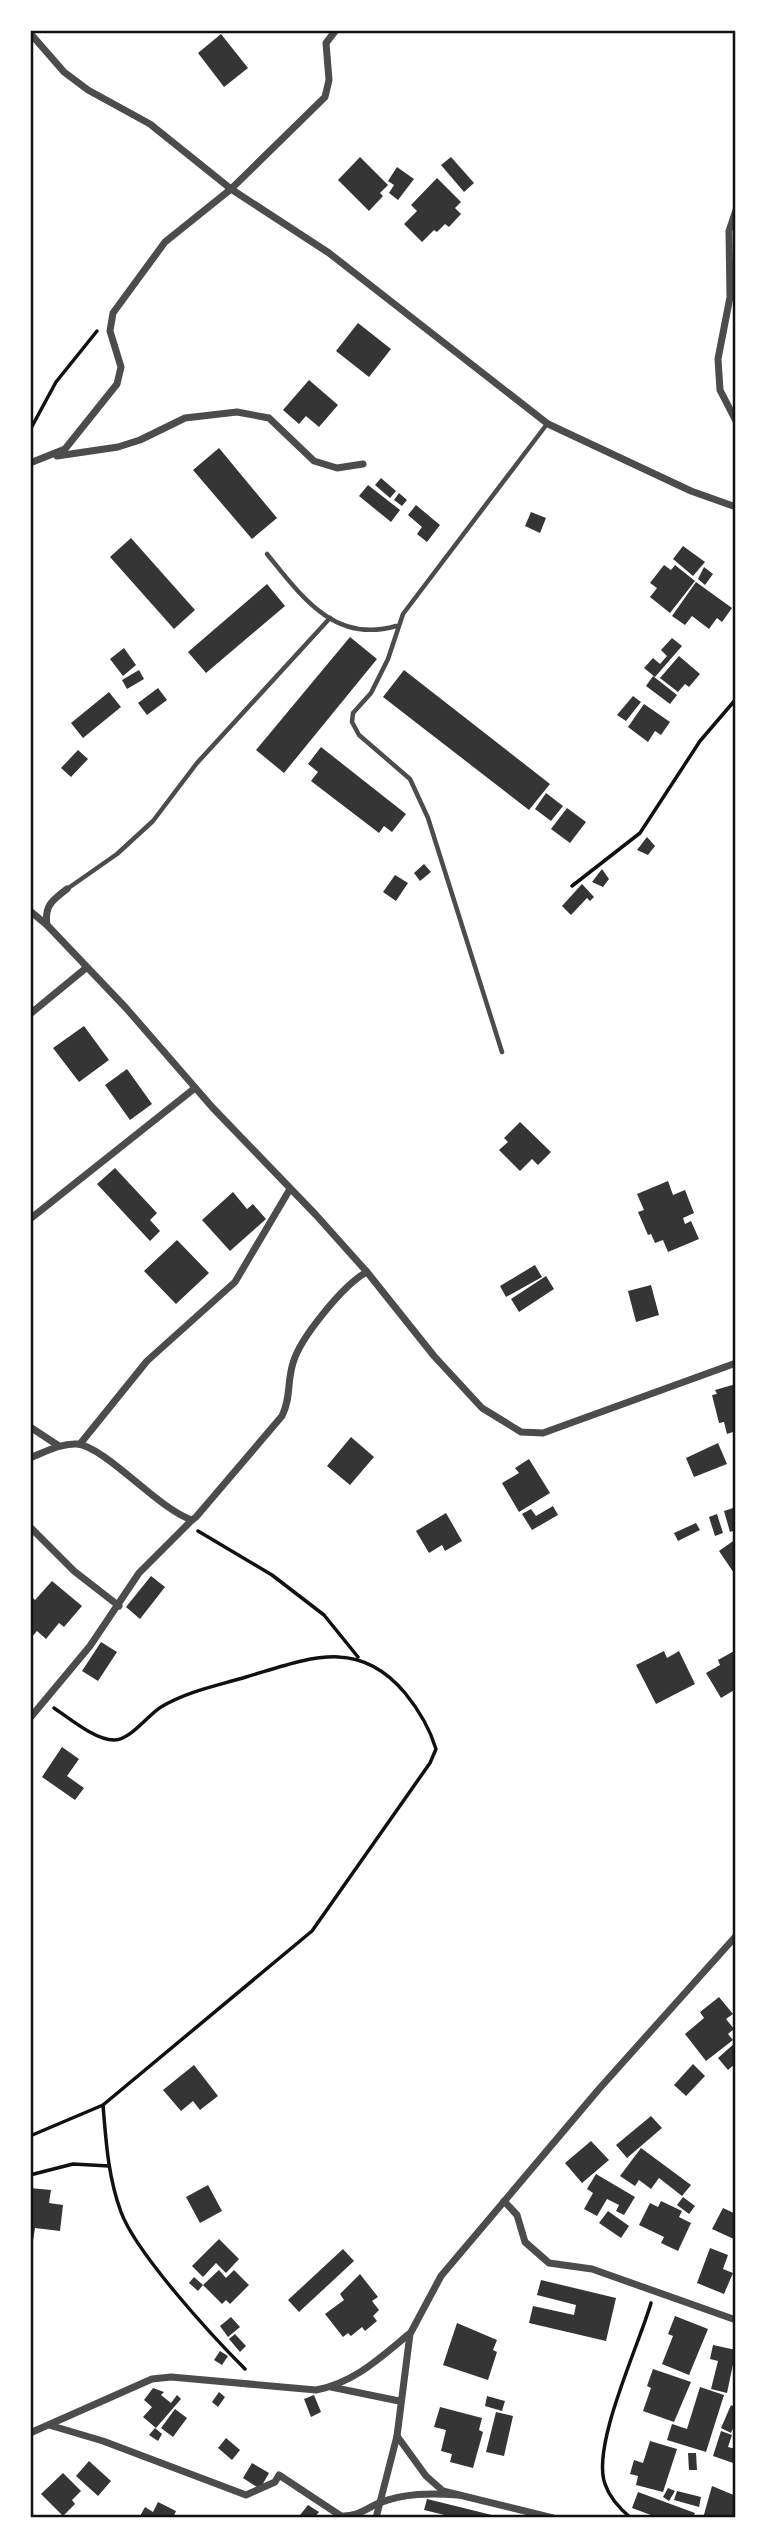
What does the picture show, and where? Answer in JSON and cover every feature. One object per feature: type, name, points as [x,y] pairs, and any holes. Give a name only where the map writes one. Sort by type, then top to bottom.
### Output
[{"type":"street","points":[[50,457],[65,449],[117,384],[121,367],[110,331],[113,313],[165,242],[231,189],[325,97],[329,80],[326,43],[337,30]]},
{"type":"street","points":[[30,33],[64,72],[88,90],[150,124],[231,189],[328,253],[548,424],[691,491],[736,507]]},
{"type":"street","points":[[736,210],[729,231],[730,297],[718,359],[720,390],[736,421]]},
{"type":"street","points":[[30,463],[50,457],[118,447],[140,440],[185,418],[237,412],[269,418],[314,461],[337,468],[363,464]]},
{"type":"street","points":[[47,925],[46,912],[49,904],[67,889]]},
{"type":"street","points":[[30,911],[47,925],[126,1007],[195,1088],[367,1272],[433,1356],[482,1408],[521,1432],[543,1433],[736,1363]]},
{"type":"street","points":[[30,1014],[86,968]]},
{"type":"street","points":[[30,1219],[195,1088]]},
{"type":"street","points":[[80,1444],[147,1361],[235,1282],[290,1189]]},
{"type":"street","points":[[30,1718],[90,1646],[139,1573],[216,1497],[282,1416],[289,1403],[290,1371],[299,1347],[349,1285],[367,1272]]},
{"type":"street","points":[[30,1427],[59,1446]]},
{"type":"street","points":[[30,1458],[59,1446],[80,1444],[114,1465],[190,1522]]},
{"type":"street","points":[[30,1527],[74,1571],[119,1606]]},
{"type":"street","points":[[376,2518],[397,2436],[399,2401],[410,2334],[441,2276],[599,2088],[736,1936]]},
{"type":"street","points":[[505,2201],[517,2216],[525,2242],[548,2263],[592,2270],[736,2319]]},
{"type":"street","points":[[30,2433],[152,2379],[171,2377],[317,2390],[331,2387],[358,2374],[410,2334]]},
{"type":"street","points":[[331,2387],[399,2401]]},
{"type":"street","points":[[49,2425],[103,2441],[246,2495],[275,2482],[279,2474],[341,2516],[359,2514],[379,2504],[424,2493],[457,2495]]},
{"type":"street","points":[[397,2436],[426,2476],[443,2491],[554,2518]]},
{"type":"lane","points":[[502,1052],[428,818],[410,779],[359,735],[352,722],[353,713],[372,693],[388,660],[397,626],[548,424]]},
{"type":"lane","points":[[267,554],[291,584],[317,610],[330,618],[362,631],[373,632],[397,626]]},
{"type":"lane","points":[[67,889],[117,855],[153,821],[197,763],[330,618]]},
{"type":"path","points":[[30,430],[56,382],[113,313]]},
{"type":"path","points":[[572,886],[640,834],[700,741],[736,699]]},
{"type":"path","points":[[30,2136],[103,2105],[312,1931],[430,1763],[436,1749],[411,1700],[388,1674],[359,1658],[324,1615],[272,1575],[190,1522]]},
{"type":"path","points":[[43,1701],[81,1726],[112,1741],[120,1740],[145,1717],[194,1690],[303,1660],[359,1658]]},
{"type":"path","points":[[103,2105],[109,2166],[122,2215],[136,2239],[173,2288],[243,2368],[263,2385]]},
{"type":"path","points":[[30,2175],[73,2164],[109,2166]]},
{"type":"path","points":[[631,2518],[616,2505],[604,2483],[604,2450],[654,2290]]},
{"type":"building","points":[[221,34],[248,68],[224,87],[198,53]]},
{"type":"building","points":[[360,157],[388,185],[380,193],[383,196],[369,211],[338,180]]},
{"type":"building","points":[[451,157],[474,183],[464,192],[441,165]]},
{"type":"building","points":[[397,167],[414,179],[398,200],[389,193],[394,185],[388,181]]},
{"type":"building","points":[[437,178],[461,202],[455,208],[461,214],[449,227],[445,224],[437,232],[434,230],[422,242],[404,224],[417,211],[411,205]]},
{"type":"building","points":[[358,323],[391,349],[369,377],[336,351]]},
{"type":"building","points":[[309,380],[338,405],[319,427],[306,416],[299,424],[283,410]]},
{"type":"building","points":[[219,448],[277,518],[252,539],[193,470]]},
{"type":"building","points":[[381,478],[396,491],[390,498],[375,485]]},
{"type":"building","points":[[368,485],[400,510],[391,522],[359,496]]},
{"type":"building","points":[[399,493],[407,500],[402,506],[394,500]]},
{"type":"building","points":[[416,505],[440,525],[427,542],[417,534],[422,527],[408,515]]},
{"type":"building","points":[[531,512],[546,518],[540,533],[525,526]]},
{"type":"building","points":[[131,538],[195,610],[174,629],[110,557]]},
{"type":"building","points":[[683,546],[705,562],[693,576],[673,559]]},
{"type":"building","points":[[664,565],[671,570],[675,565],[695,581],[670,613],[650,597],[657,588],[650,583]]},
{"type":"building","points":[[704,567],[713,574],[705,585],[698,579]]},
{"type":"building","points":[[696,582],[732,608],[722,622],[717,618],[709,629],[692,616],[685,625],[672,616]]},
{"type":"building","points":[[267,584],[285,606],[206,673],[188,652]]},
{"type":"building","points":[[350,637],[377,659],[284,773],[256,750]]},
{"type":"building","points":[[672,638],[682,646],[655,677],[644,668],[653,658],[660,664],[667,656],[661,650]]},
{"type":"building","points":[[124,648],[136,665],[123,676],[110,659]]},
{"type":"building","points":[[679,656],[700,674],[689,687],[685,684],[678,692],[660,678]]},
{"type":"building","points":[[139,670],[144,679],[127,689],[122,680]]},
{"type":"building","points":[[404,670],[550,784],[529,810],[383,697]]},
{"type":"building","points":[[653,676],[677,695],[670,704],[646,686]]},
{"type":"building","points":[[158,688],[167,700],[147,715],[138,703]]},
{"type":"building","points":[[109,692],[121,707],[83,738],[71,723]]},
{"type":"building","points":[[633,696],[641,702],[626,721],[617,715]]},
{"type":"building","points":[[644,704],[670,722],[661,735],[655,731],[648,742],[628,727]]},
{"type":"building","points":[[321,747],[406,814],[392,832],[384,826],[379,833],[311,781],[318,772],[308,764]]},
{"type":"building","points":[[78,750],[88,759],[71,777],[61,768]]},
{"type":"building","points":[[546,793],[563,806],[551,821],[535,809]]},
{"type":"building","points":[[567,808],[586,822],[570,843],[551,829]]},
{"type":"building","points":[[647,837],[655,846],[648,855],[637,850]]},
{"type":"building","points":[[424,864],[431,872],[420,881],[414,873]]},
{"type":"building","points":[[602,869],[609,879],[603,887],[592,882]]},
{"type":"building","points":[[395,875],[408,883],[396,901],[383,892]]},
{"type":"building","points":[[582,884],[594,897],[590,901],[587,898],[571,915],[562,906]]},
{"type":"building","points":[[84,1026],[109,1060],[79,1082],[53,1048]]},
{"type":"building","points":[[127,1069],[152,1104],[130,1120],[105,1085]]},
{"type":"building","points":[[520,1122],[551,1152],[538,1165],[532,1159],[520,1171],[499,1150],[508,1142],[504,1138]]},
{"type":"building","points":[[115,1168],[157,1213],[150,1220],[160,1231],[150,1241],[97,1184]]},
{"type":"building","points":[[668,1181],[673,1195],[685,1190],[694,1213],[683,1218],[685,1224],[691,1221],[699,1239],[668,1252],[663,1240],[655,1243],[651,1234],[648,1235],[638,1212],[644,1210],[637,1194]]},
{"type":"building","points":[[233,1192],[247,1209],[253,1204],[266,1219],[230,1251],[202,1220]]},
{"type":"building","points":[[177,1240],[209,1273],[176,1304],[144,1271]]},
{"type":"building","points":[[535,1265],[542,1277],[506,1297],[500,1286]]},
{"type":"building","points":[[546,1276],[554,1289],[519,1312],[511,1299]]},
{"type":"building","points":[[651,1285],[659,1315],[636,1322],[628,1291]]},
{"type":"building","points":[[736,1384],[736,1431],[727,1434],[724,1422],[719,1423],[712,1395],[717,1394],[715,1390]]},
{"type":"building","points":[[351,1437],[374,1457],[350,1485],[327,1466]]},
{"type":"building","points":[[718,1443],[727,1464],[694,1477],[686,1458]]},
{"type":"building","points":[[529,1459],[550,1493],[519,1512],[502,1483],[519,1473],[515,1468]]},
{"type":"building","points":[[553,1506],[558,1515],[532,1530],[522,1514],[531,1509],[536,1516]]},
{"type":"building","points":[[736,1507],[736,1530],[730,1532],[724,1511]]},
{"type":"building","points":[[446,1513],[462,1541],[445,1551],[442,1545],[429,1553],[416,1531]]},
{"type":"building","points":[[717,1514],[723,1533],[715,1536],[709,1517]]},
{"type":"building","points":[[696,1523],[700,1530],[678,1541],[674,1533]]},
{"type":"building","points":[[736,1539],[736,1576],[719,1551]]},
{"type":"building","points":[[151,1576],[165,1587],[140,1619],[126,1607]]},
{"type":"building","points":[[52,1581],[82,1606],[64,1627],[59,1623],[46,1639],[37,1631],[30,1639],[30,1595],[35,1600]]},
{"type":"building","points":[[101,1642],[117,1652],[98,1681],[82,1671]]},
{"type":"building","points":[[736,1650],[736,1689],[721,1698],[706,1673],[720,1665],[718,1660]]},
{"type":"building","points":[[664,1651],[667,1658],[679,1651],[695,1684],[656,1704],[636,1665]]},
{"type":"building","points":[[62,1747],[79,1759],[67,1776],[84,1788],[75,1800],[42,1777]]},
{"type":"building","points":[[719,1997],[733,2014],[726,2019],[734,2029],[728,2034],[733,2040],[706,2061],[685,2034],[704,2018],[700,2012]]},
{"type":"building","points":[[736,2042],[736,2063],[728,2070],[718,2058]]},
{"type":"building","points":[[693,2064],[705,2076],[686,2096],[674,2085]]},
{"type":"building","points":[[194,2065],[218,2096],[200,2110],[193,2101],[181,2111],[163,2090]]},
{"type":"building","points":[[651,2116],[662,2128],[627,2158],[616,2145]]},
{"type":"building","points":[[591,2141],[609,2160],[582,2183],[565,2163]]},
{"type":"building","points":[[641,2148],[691,2185],[682,2196],[659,2178],[651,2189],[639,2180],[635,2186],[620,2176]]},
{"type":"building","points":[[596,2174],[635,2197],[624,2215],[616,2211],[619,2205],[607,2199],[597,2216],[584,2209],[593,2193],[587,2189]]},
{"type":"building","points":[[208,2185],[222,2211],[200,2223],[186,2197]]},
{"type":"building","points":[[30,2188],[51,2190],[49,2203],[63,2205],[60,2231],[35,2228],[32,2247],[30,2247]]},
{"type":"building","points":[[683,2197],[695,2206],[689,2214],[677,2205]]},
{"type":"building","points":[[661,2201],[682,2211],[679,2217],[691,2223],[678,2251],[661,2243],[664,2237],[639,2225],[650,2203],[658,2207]]},
{"type":"building","points":[[723,2208],[736,2214],[736,2240],[712,2229]]},
{"type":"building","points":[[608,2211],[629,2226],[621,2238],[599,2223]]},
{"type":"building","points":[[219,2239],[239,2259],[226,2273],[216,2263],[203,2277],[192,2266]]},
{"type":"building","points":[[710,2248],[728,2255],[723,2269],[733,2273],[724,2294],[697,2283]]},
{"type":"building","points":[[343,2249],[354,2261],[299,2312],[288,2300]]},
{"type":"building","points":[[219,2270],[226,2278],[234,2270],[249,2285],[230,2304],[226,2300],[222,2304],[203,2285]]},
{"type":"building","points":[[360,2274],[378,2297],[372,2301],[379,2310],[373,2316],[377,2321],[365,2331],[362,2327],[351,2336],[348,2333],[343,2337],[325,2314],[344,2300],[340,2294]]},
{"type":"building","points":[[194,2277],[203,2285],[198,2291],[189,2283]]},
{"type":"building","points":[[541,2280],[616,2298],[606,2341],[529,2323],[533,2306],[574,2315],[576,2305],[537,2295]]},
{"type":"building","points":[[675,2316],[708,2329],[689,2375],[662,2364],[673,2336],[668,2334]]},
{"type":"building","points":[[231,2317],[240,2327],[228,2337],[220,2326]]},
{"type":"building","points":[[457,2323],[497,2340],[493,2350],[497,2352],[488,2380],[443,2365]]},
{"type":"building","points":[[235,2334],[246,2346],[240,2352],[229,2339]]},
{"type":"building","points":[[713,2345],[736,2350],[727,2393],[711,2389],[718,2361],[710,2359]]},
{"type":"building","points":[[220,2351],[228,2356],[222,2365],[214,2360]]},
{"type":"building","points":[[653,2369],[691,2382],[674,2422],[643,2411],[651,2388],[647,2386]]},
{"type":"building","points":[[700,2387],[724,2395],[706,2452],[667,2440],[672,2424],[687,2429]]},
{"type":"building","points":[[153,2388],[164,2392],[161,2395],[171,2403],[177,2395],[181,2399],[156,2428],[143,2417],[152,2407],[144,2400]]},
{"type":"building","points":[[219,2392],[225,2397],[218,2407],[212,2402]]},
{"type":"building","points":[[314,2395],[321,2412],[311,2417],[304,2399]]},
{"type":"building","points":[[487,2396],[505,2401],[502,2411],[485,2406]]},
{"type":"building","points":[[731,2405],[736,2408],[736,2421],[731,2433],[721,2428]]},
{"type":"building","points":[[440,2407],[482,2418],[479,2430],[483,2432],[473,2468],[450,2462],[452,2454],[441,2451],[446,2430],[434,2427]]},
{"type":"building","points":[[175,2409],[187,2418],[173,2437],[161,2428]]},
{"type":"building","points":[[496,2412],[513,2416],[504,2456],[486,2452]]},
{"type":"building","points":[[155,2428],[162,2434],[158,2441],[149,2435]]},
{"type":"building","points":[[721,2431],[732,2435],[728,2447],[736,2449],[736,2464],[713,2456]]},
{"type":"building","points":[[226,2438],[240,2450],[232,2460],[218,2448]]},
{"type":"building","points":[[650,2441],[677,2449],[663,2492],[636,2485],[638,2476],[630,2474],[634,2460],[643,2463]]},
{"type":"building","points":[[688,2453],[696,2453],[697,2470],[689,2470]]},
{"type":"building","points":[[89,2461],[111,2481],[98,2496],[76,2476]]},
{"type":"building","points":[[252,2463],[269,2473],[260,2489],[243,2478]]},
{"type":"building","points":[[63,2473],[81,2491],[72,2500],[75,2504],[63,2516],[41,2494]]},
{"type":"building","points":[[712,2486],[736,2496],[736,2518],[703,2518]]},
{"type":"building","points":[[668,2488],[675,2491],[669,2501],[663,2497]]},
{"type":"building","points":[[677,2491],[701,2497],[699,2507],[674,2500]]},
{"type":"building","points":[[638,2492],[695,2513],[693,2518],[659,2518],[632,2508]]},
{"type":"building","points":[[427,2499],[496,2516],[457,2518],[424,2510]]},
{"type":"building","points":[[158,2502],[176,2511],[173,2518],[139,2518],[145,2507],[153,2512]]},
{"type":"building","points":[[308,2505],[319,2512],[314,2518],[300,2515]]}]
